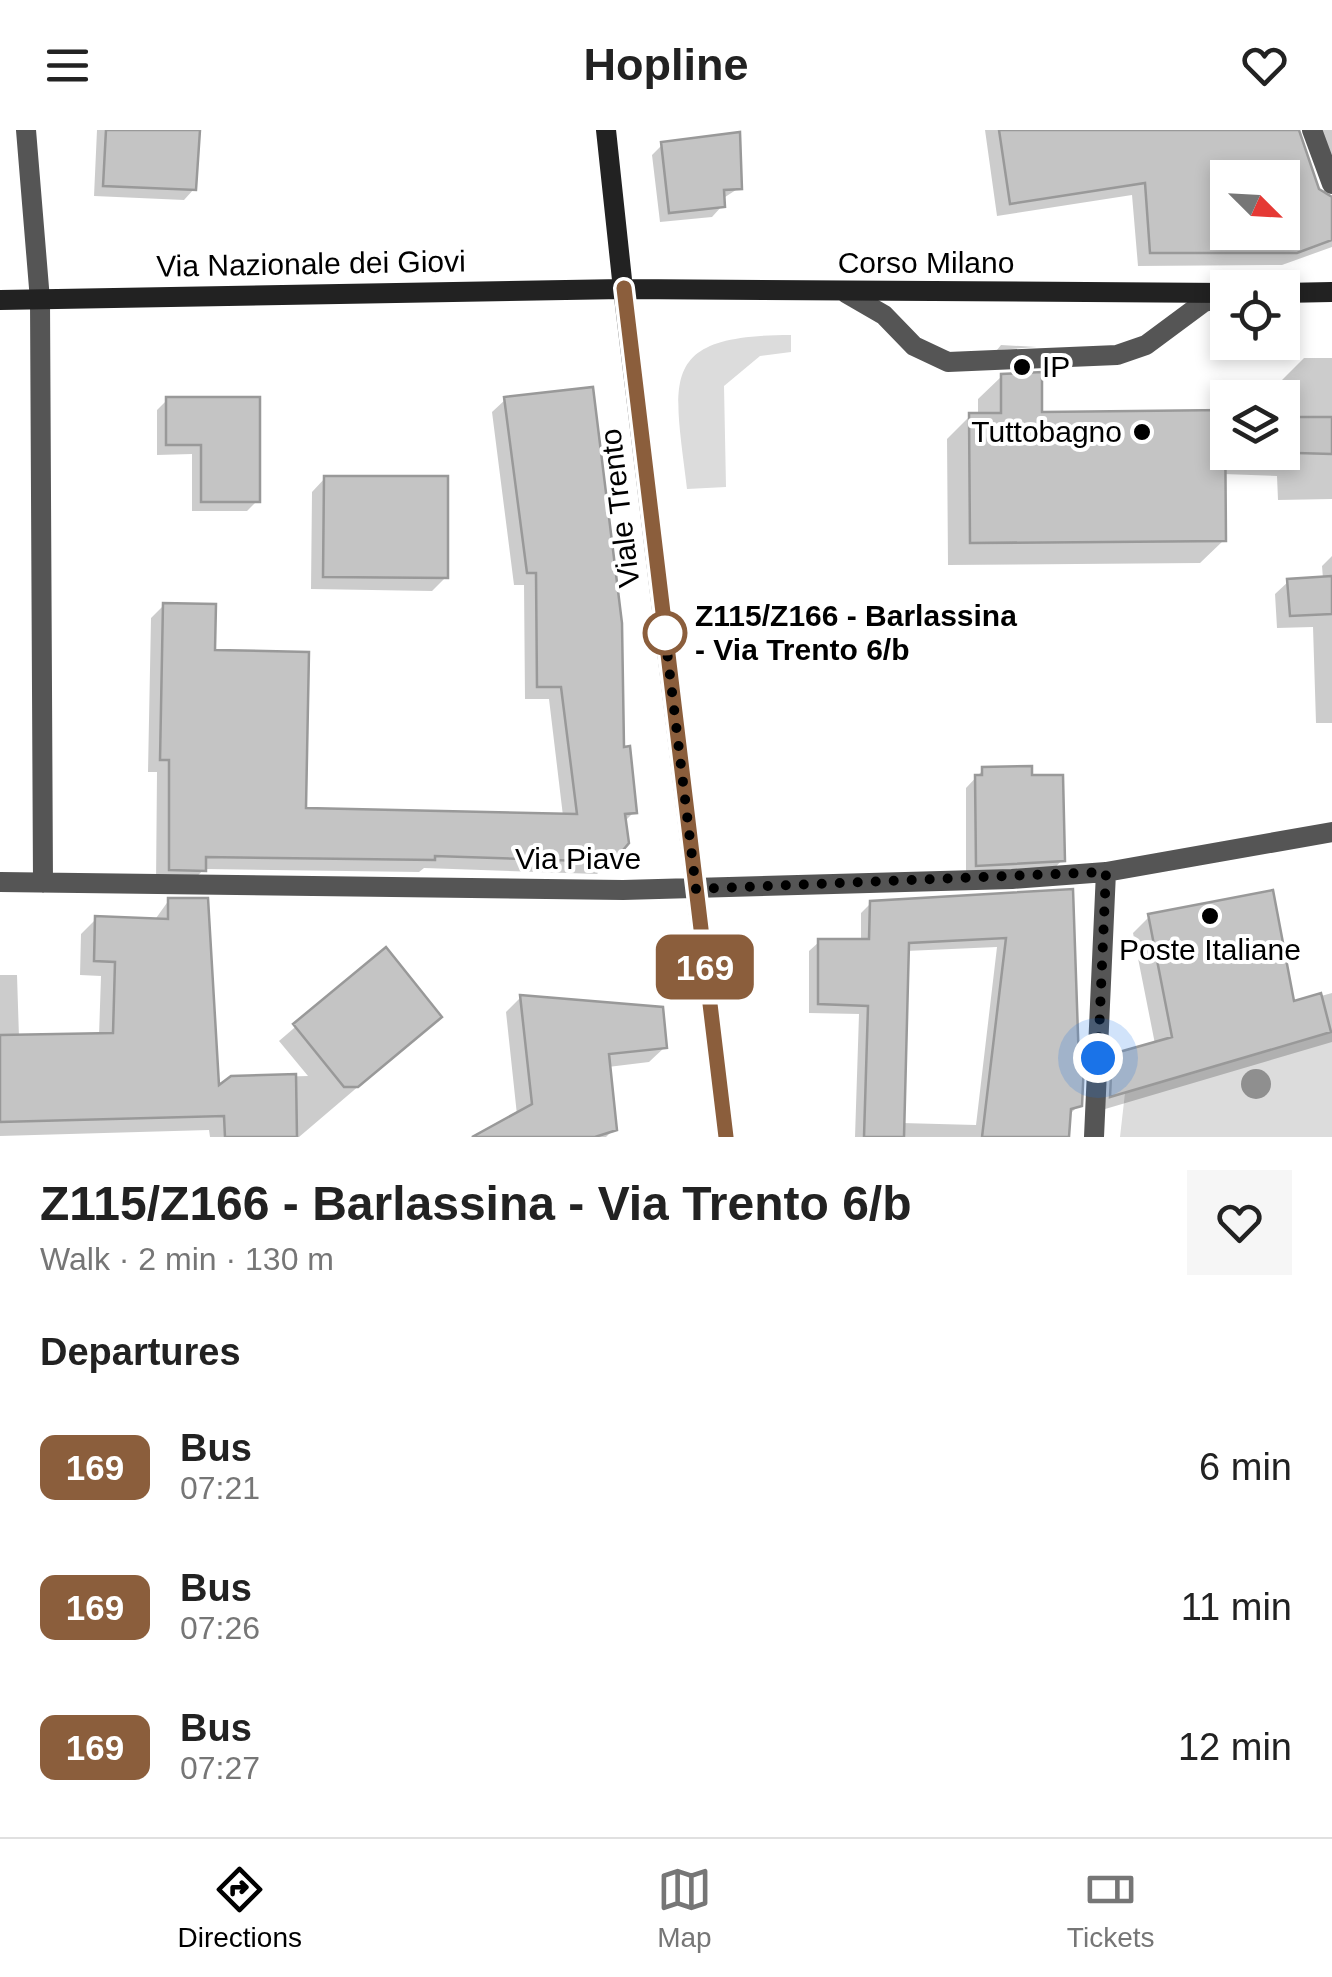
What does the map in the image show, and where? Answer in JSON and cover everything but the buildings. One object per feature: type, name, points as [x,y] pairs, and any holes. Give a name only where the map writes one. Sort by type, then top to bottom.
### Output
[{"type":"main road","points":[[606,130],[624,288]]},
{"type":"main road","name":"Via Nazionale dei Giovi","points":[[0,300],[624,288]]},
{"type":"main road","name":"Corso Milano","points":[[624,288],[846,294],[1210,294]]},
{"type":"main road","points":[[1300,293],[1332,292]]},
{"type":"street","points":[[26,130],[40,300],[43,883]]},
{"type":"street","points":[[1312,130],[1332,184]]},
{"type":"street","name":"Viale Trento","points":[[624,288],[726,1137]]},
{"type":"street","points":[[846,294],[884,315],[914,346],[948,362],[1117,355],[1146,345],[1210,300]]},
{"type":"street","name":"Via Piave","points":[[0,882],[696,889],[1106,872],[1332,832]]},
{"type":"street","points":[[1094,1137],[1106,872]]},
{"type":"shaded area","points":[[791,335],[791,352],[760,356],[724,386],[726,487],[687,489],[679,419],[684,371],[696,355],[716,344],[748,337]]},
{"type":"shaded area","points":[[1332,1032],[1332,1137],[1120,1137],[1125,1093]]},
{"type":"bus line","name":"169","points":[[624,288],[726,1137]]},
{"type":"place","name":"IP","points":[[1022,367]]},
{"type":"place","name":"Tuttobagno","points":[[1142,432]]},
{"type":"place","name":"Z115/Z166 - Barlassina - Via Trento 6/b","points":[[665,633]]},
{"type":"place","name":"Poste Italiane","points":[[1210,916]]},
{"type":"route","points":[[665,633],[663,618],[696,889],[1106,872],[1098,1058]]}]
